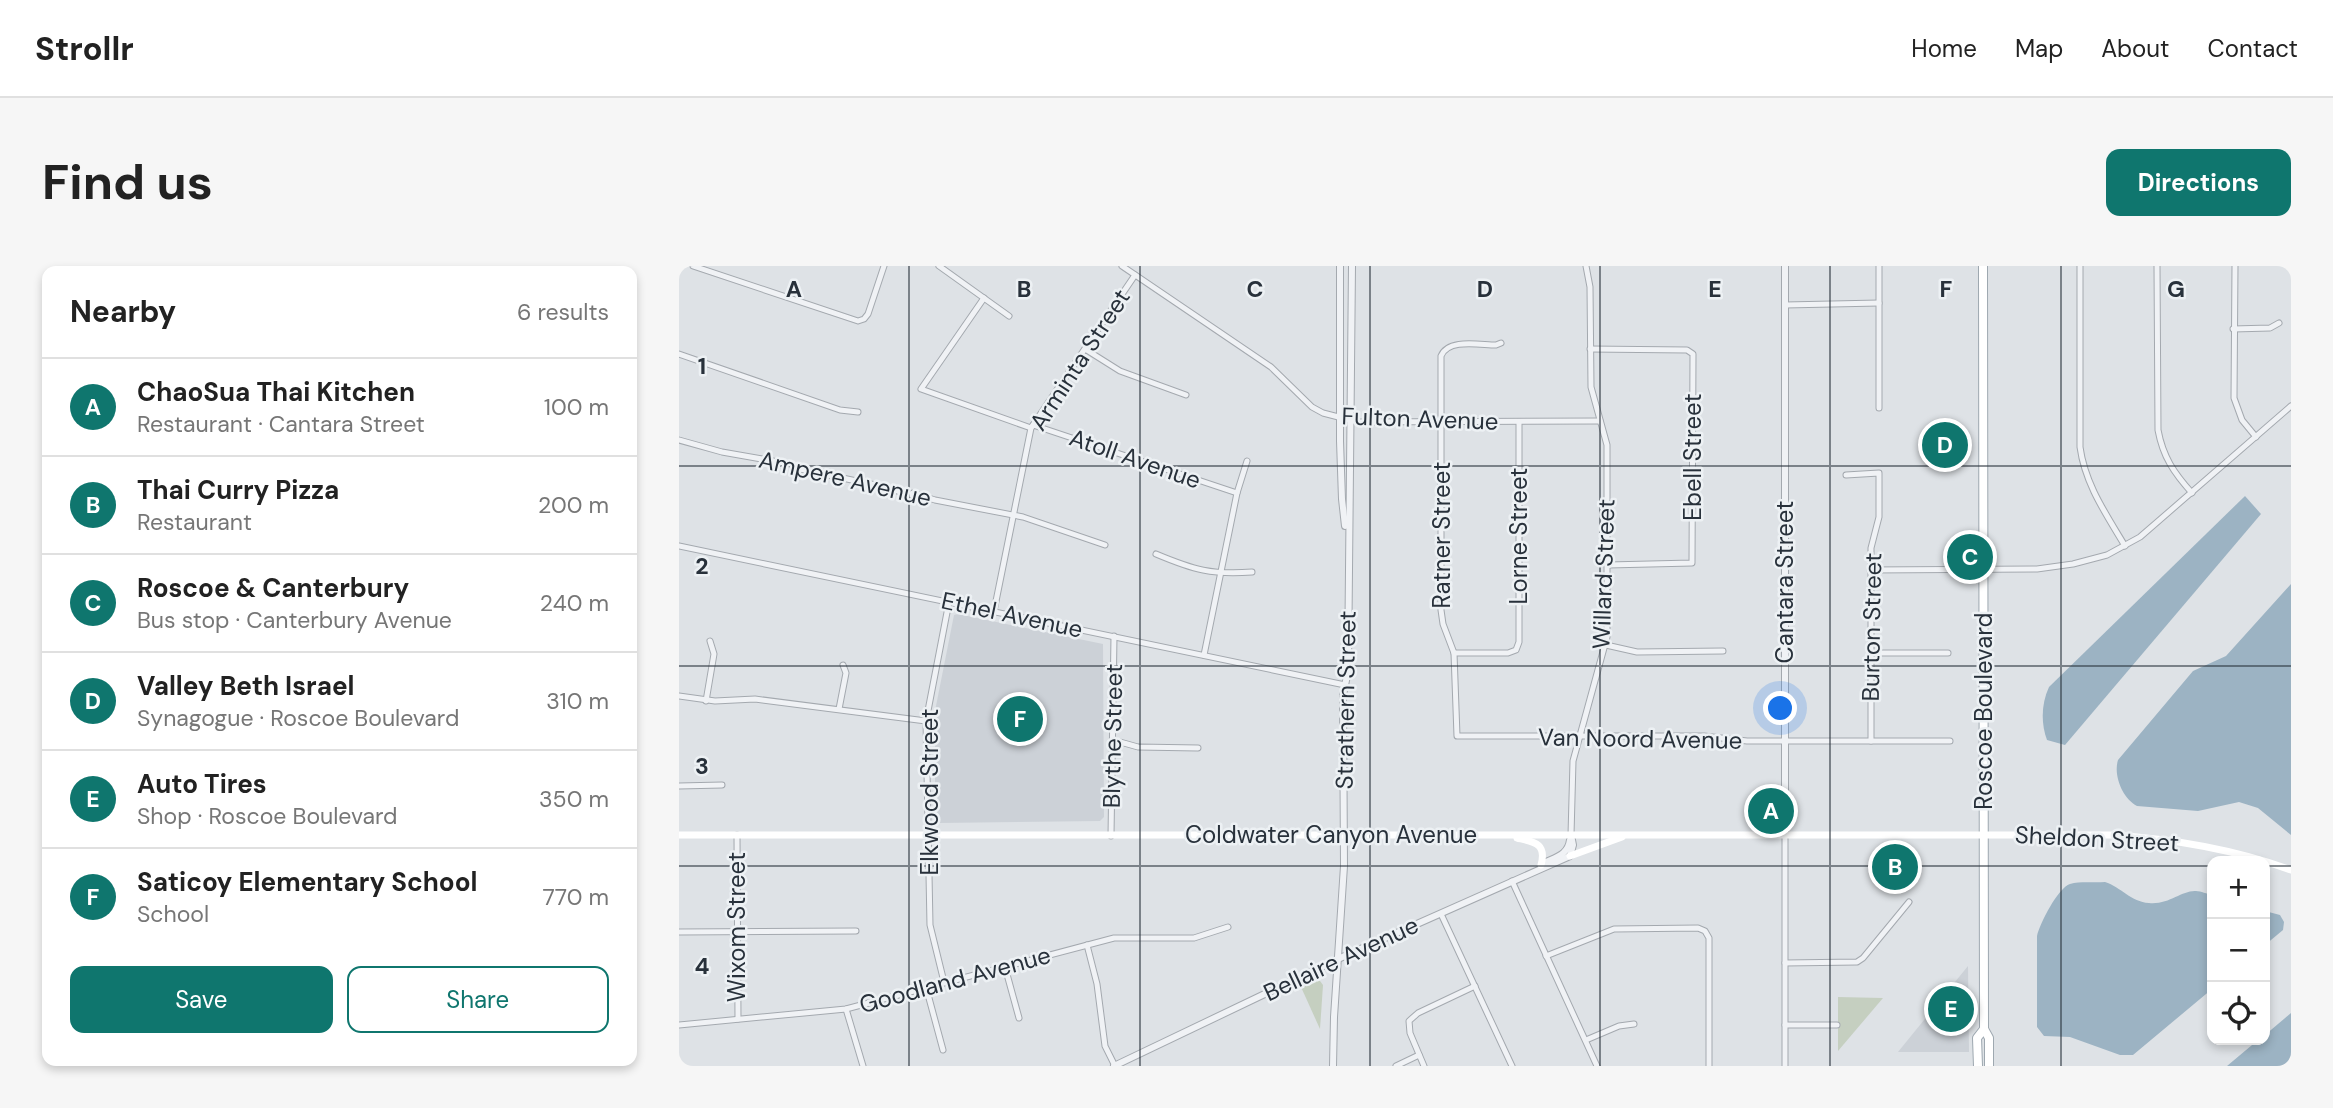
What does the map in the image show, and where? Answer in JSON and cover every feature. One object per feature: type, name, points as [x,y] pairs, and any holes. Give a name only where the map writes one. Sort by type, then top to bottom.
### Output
[{"type":"main road","name":"Roscoe Boulevard","points":[[1983,266],[1984,1029],[1989,1038],[1989,1066]]},
{"type":"main road","name":"Coldwater Canyon Avenue","points":[[679,835],[1983,834]]},
{"type":"main road","name":"Sheldon Street","points":[[1983,834],[2113,835],[2173,840],[2238,853],[2291,870]]},
{"type":"main road","points":[[1506,835],[1536,843],[1543,852],[1541,865]]},
{"type":"main road","points":[[1570,856],[1627,835]]},
{"type":"main road","name":"Roscoe Boulevard","points":[[1977,1066],[1977,1038],[1984,1029]]},
{"type":"street","points":[[693,266],[852,320],[864,319],[868,314],[884,266]]},
{"type":"street","points":[[939,266],[1009,316]]},
{"type":"street","name":"Strathern Street","points":[[1340,266],[1342,499],[1348,544]]},
{"type":"street","name":"Strathern Street","points":[[1333,1066],[1345,835],[1343,695],[1348,671],[1352,266]]},
{"type":"street","name":"Willard Street","points":[[1571,835],[1571,772],[1606,645],[1607,445],[1591,387],[1590,287],[1586,266]]},
{"type":"street","name":"Cantara Street","points":[[1785,266],[1785,1066]]},
{"type":"street","points":[[1879,266],[1879,408]]},
{"type":"street","points":[[2080,266],[2082,462],[2089,484],[2125,546]]},
{"type":"street","points":[[2157,266],[2158,430],[2170,466],[2192,493]]},
{"type":"street","points":[[2235,266],[2234,398],[2242,420],[2256,437]]},
{"type":"street","name":"Fulton Avenue","points":[[1125,267],[1271,367],[1313,407],[1340,418],[1351,421],[1599,421]]},
{"type":"street","name":"Arminta Street","points":[[994,611],[1032,426],[1135,275]]},
{"type":"street","name":"Atoll Avenue","points":[[984,298],[921,389],[1237,493]]},
{"type":"street","points":[[1785,304],[1879,303]]},
{"type":"street","points":[[2234,329],[2270,328],[2279,323]]},
{"type":"street","name":"Ratner Street","points":[[1457,736],[1454,653],[1443,624],[1441,610],[1441,356],[1444,349],[1451,345],[1501,343]]},
{"type":"street","points":[[1085,349],[1121,371],[1185,395]]},
{"type":"street","name":"Ebell Street","points":[[1590,349],[1691,351],[1692,563],[1608,565]]},
{"type":"street","points":[[679,354],[841,410],[858,412]]},
{"type":"street","points":[[1870,570],[2055,568],[2100,557],[2140,537],[2291,406]]},
{"type":"street","name":"Lorne Street","points":[[1454,653],[1508,653],[1516,650],[1519,642],[1519,422]]},
{"type":"street","name":"Ampere Avenue","points":[[679,440],[722,452],[790,464],[795,468],[885,486],[909,495],[913,493],[1023,517],[1105,545]]},
{"type":"street","points":[[1204,655],[1237,493],[1247,461]]},
{"type":"street","name":"Burton Street","points":[[1846,475],[1879,473],[1879,517],[1871,548],[1870,570],[1871,741]]},
{"type":"street","name":"Ethel Avenue","points":[[679,546],[1345,685]]},
{"type":"street","points":[[1156,554],[1189,568],[1220,574],[1252,572]]},
{"type":"street","name":"Elkwood Street","points":[[944,982],[930,925],[926,721],[949,602]]},
{"type":"street","name":"Blythe Street","points":[[1111,836],[1114,636]]},
{"type":"street","points":[[706,701],[714,654],[711,641]]},
{"type":"street","points":[[1606,645],[1637,652],[1723,652]]},
{"type":"street","points":[[1871,653],[1948,653]]},
{"type":"street","points":[[839,709],[846,673],[843,665]]},
{"type":"street","points":[[679,696],[706,701],[755,699],[926,721]]},
{"type":"street","name":"Van Noord Avenue","points":[[1457,736],[1704,736],[1747,741],[1950,741]]},
{"type":"street","points":[[1113,740],[1138,747],[1198,748]]},
{"type":"street","points":[[679,786],[722,785]]},
{"type":"street","name":"Wixom Street","points":[[737,835],[738,1020]]},
{"type":"street","points":[[1570,856],[1573,845],[1571,835]]},
{"type":"street","points":[[1571,835],[1568,850],[1518,875],[1512,881],[1597,1066]]},
{"type":"street","name":"Bellaire Avenue","points":[[1115,1066],[1338,960],[1570,856]]},
{"type":"street","points":[[1785,963],[1857,962],[1909,902]]},
{"type":"street","points":[[1441,914],[1512,1066]]},
{"type":"street","name":"Goodland Avenue","points":[[679,1025],[846,1009],[1114,938],[1194,938],[1228,927]]},
{"type":"street","points":[[1546,956],[1614,929],[1698,928],[1705,931],[1709,938],[1709,1066]]},
{"type":"street","points":[[679,932],[856,931]]},
{"type":"street","points":[[1087,944],[1097,984],[1105,1046],[1115,1066]]},
{"type":"street","points":[[1005,967],[1019,1018]]},
{"type":"street","points":[[1424,1066],[1408,1028],[1412,1017],[1475,986]]},
{"type":"street","points":[[926,987],[943,1050]]},
{"type":"street","points":[[846,1009],[863,1066]]},
{"type":"street","points":[[1586,1040],[1619,1026],[1634,1024]]},
{"type":"street","points":[[1785,1025],[1837,1025]]},
{"type":"street","points":[[1395,1066],[1419,1055]]},
{"type":"shaded area","points":[[954,615],[1103,644],[1104,817],[1100,821],[939,823],[935,819],[935,711]]},
{"type":"shaded area","points":[[1968,966],[1969,1052],[1898,1052]]},
{"type":"green space","points":[[1315,980],[1323,985],[1320,1029],[1301,987]]},
{"type":"green space","points":[[1838,997],[1883,998],[1838,1051]]},
{"type":"water","points":[[2245,496],[2261,514],[2065,745],[2047,740],[2043,714],[2049,687]]},
{"type":"water","points":[[2291,584],[2291,835],[2258,808],[2239,802],[2198,811],[2137,806],[2132,803],[2118,780],[2118,760],[2193,671],[2226,656]]},
{"type":"water","points":[[2105,882],[2137,900],[2149,903],[2163,902],[2191,891],[2207,894],[2207,993],[2133,1055],[2120,1055],[2070,1037],[2044,1036],[2037,1027],[2037,936],[2055,899],[2065,887],[2078,883]]},
{"type":"water","points":[[2270,912],[2280,915],[2284,922],[2283,930],[2270,941]]},
{"type":"water","points":[[2291,1013],[2291,1066],[2227,1066],[2252,1045],[2270,1045],[2270,1031]]},
{"type":"place","name":"Valley Beth Israel","points":[[1945,445]]},
{"type":"place","name":"Roscoe & Canterbury","points":[[1970,557]]},
{"type":"place","name":"Saticoy Elementary School","points":[[1020,719]]},
{"type":"place","name":"ChaoSua Thai Kitchen","points":[[1771,811]]},
{"type":"place","name":"Thai Curry Pizza","points":[[1895,867]]},
{"type":"place","name":"Auto Tires","points":[[1951,1009]]}]
